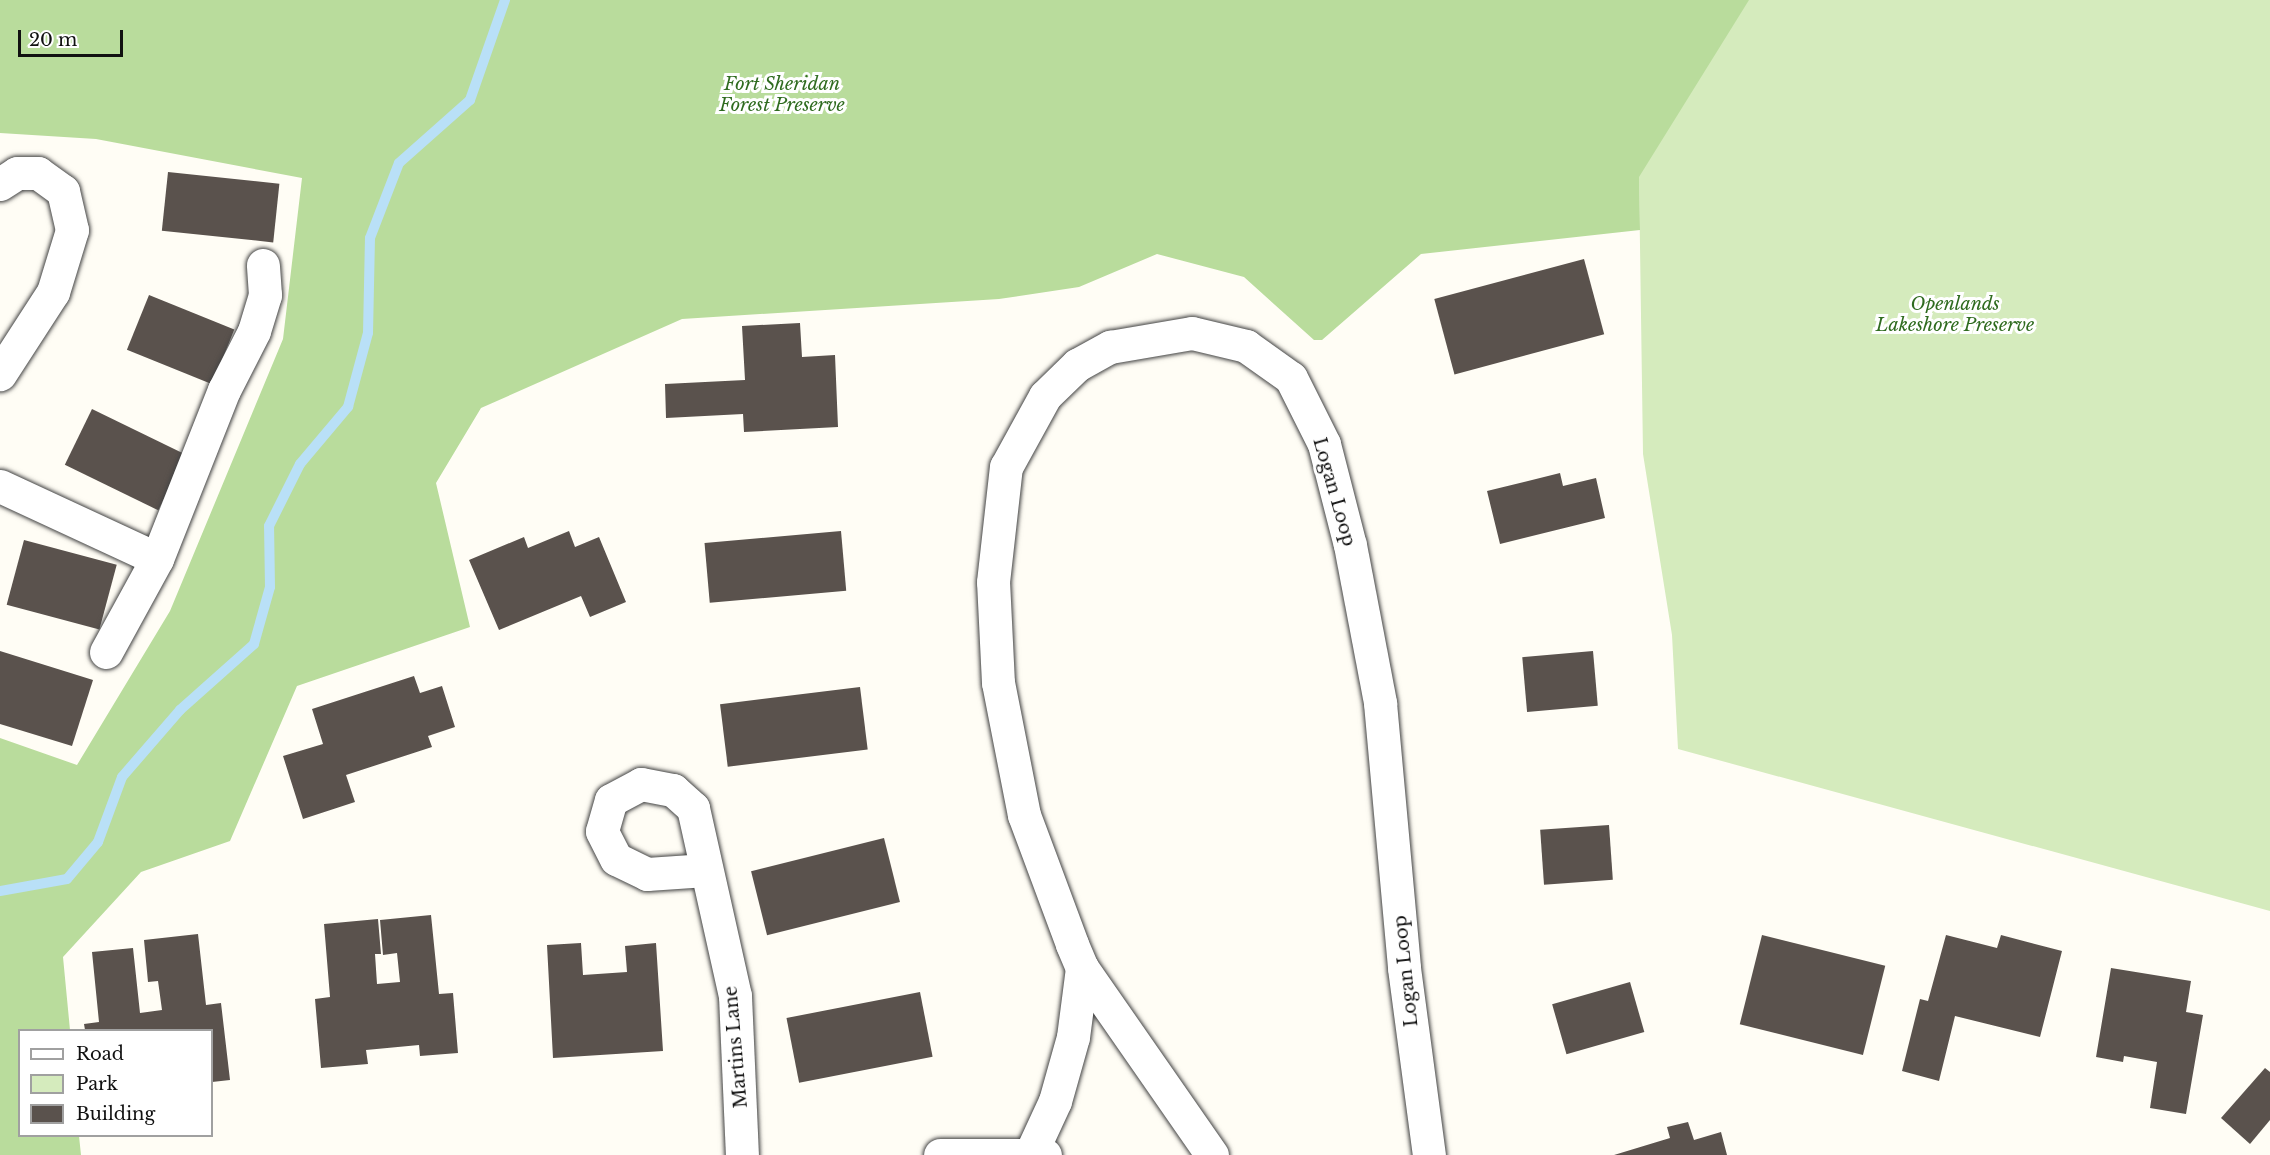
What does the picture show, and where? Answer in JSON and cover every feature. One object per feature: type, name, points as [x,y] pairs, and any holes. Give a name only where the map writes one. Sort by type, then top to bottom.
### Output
[{"type":"street","points":[[0,184],[17,173],[38,173],[63,191],[72,230],[53,292],[0,374]]},
{"type":"street","points":[[106,652],[157,559],[224,390],[254,332],[265,295],[263,265]]},
{"type":"street","name":"Logan Loop","points":[[1212,1155],[1082,968],[1024,815],[998,683],[993,582],[1006,467],[1046,396],[1077,365],[1110,347],[1192,333],[1246,346],[1292,378],[1324,444],[1350,545],[1380,703],[1404,968],[1429,1155]]},
{"type":"street","points":[[0,486],[157,559]]},
{"type":"street","name":"Martins Lane","points":[[706,870],[735,996],[741,1155]]},
{"type":"street","name":"Logan Loop","points":[[1038,1154],[1073,1037],[1082,968]]},
{"type":"street","points":[[940,1155],[1038,1154]]},
{"type":"green space","name":"Openlands Lakeshore Preserve","points":[[0,0],[2270,0],[2270,911],[1678,749],[1672,635],[1643,454],[1639,177]]},
{"type":"green space","name":"Fort Sheridan Forest Preserve","points":[[0,0],[1749,0],[1639,177],[1640,230],[1421,254],[1322,340],[1314,340],[1244,277],[1157,254],[1079,287],[999,299],[682,319],[481,408],[436,483],[470,627],[297,686],[230,841],[141,872],[63,957],[70,1029],[18,1029],[18,1137],[79,1137],[81,1155],[0,1155],[0,738],[77,765],[170,611],[283,339],[302,178],[96,139],[0,133]]},
{"type":"building","points":[[168,172],[279,184],[273,242],[162,231]]},
{"type":"building","points":[[1584,259],[1604,334],[1454,374],[1434,299]]},
{"type":"building","points":[[149,295],[234,329],[212,384],[127,350]]},
{"type":"building","points":[[800,323],[802,357],[835,355],[838,427],[744,432],[743,414],[666,418],[665,384],[745,380],[742,326]]},
{"type":"building","points":[[92,409],[185,455],[158,510],[65,465]]},
{"type":"building","points":[[1560,473],[1563,486],[1596,478],[1605,518],[1500,544],[1487,491]]},
{"type":"building","points":[[569,531],[575,547],[599,537],[626,602],[590,617],[581,596],[499,630],[469,560],[524,537],[528,548]]},
{"type":"building","points":[[841,531],[846,591],[710,603],[705,543]]},
{"type":"building","points":[[24,540],[117,565],[99,630],[7,605]]},
{"type":"building","points":[[0,651],[93,680],[72,746],[0,724]]},
{"type":"building","points":[[1593,651],[1598,706],[1527,712],[1522,657]]},
{"type":"building","points":[[414,676],[420,693],[442,686],[455,727],[428,736],[432,747],[346,775],[355,802],[303,819],[283,756],[323,744],[312,709]]},
{"type":"building","points":[[860,687],[868,750],[728,767],[720,704]]},
{"type":"building","points":[[1609,825],[1613,880],[1544,885],[1540,830]]},
{"type":"building","points":[[884,838],[900,902],[767,935],[751,871]]},
{"type":"building","points":[[431,915],[439,994],[453,993],[458,1053],[420,1056],[419,1045],[366,1050],[368,1064],[321,1068],[315,999],[330,997],[324,924],[378,919],[381,954],[375,954],[377,984],[400,982],[397,953],[383,955],[380,920]]},
{"type":"building","points":[[198,934],[206,1005],[221,1003],[230,1080],[213,1082],[213,1029],[85,1029],[84,1024],[99,1022],[92,952],[133,948],[140,1013],[162,1010],[158,981],[148,982],[144,940]]},
{"type":"building","points":[[1762,935],[1885,966],[1863,1055],[1740,1024]]},
{"type":"building","points":[[1946,935],[1997,948],[2001,935],[2062,951],[2040,1037],[1955,1016],[1939,1081],[1902,1071],[1920,999],[1928,1001]]},
{"type":"building","points":[[581,943],[583,975],[627,972],[625,946],[656,943],[663,1051],[553,1058],[547,945]]},
{"type":"building","points":[[2111,968],[2191,981],[2186,1012],[2203,1015],[2186,1114],[2150,1108],[2157,1062],[2124,1056],[2123,1062],[2096,1057]]},
{"type":"building","points":[[1630,982],[1644,1032],[1566,1054],[1552,1004]]},
{"type":"building","points":[[920,992],[933,1057],[799,1083],[786,1018]]},
{"type":"building","points":[[2265,1068],[2270,1072],[2270,1120],[2250,1144],[2221,1118]]},
{"type":"building","points":[[1688,1122],[1694,1140],[1721,1132],[1727,1155],[1614,1155],[1670,1138],[1667,1127]]},
{"type":"waterway","points":[[0,891],[67,879],[98,842],[122,777],[180,710],[254,644],[270,587],[269,526],[300,464],[348,407],[368,333],[370,238],[399,163],[470,100],[505,0]]}]
